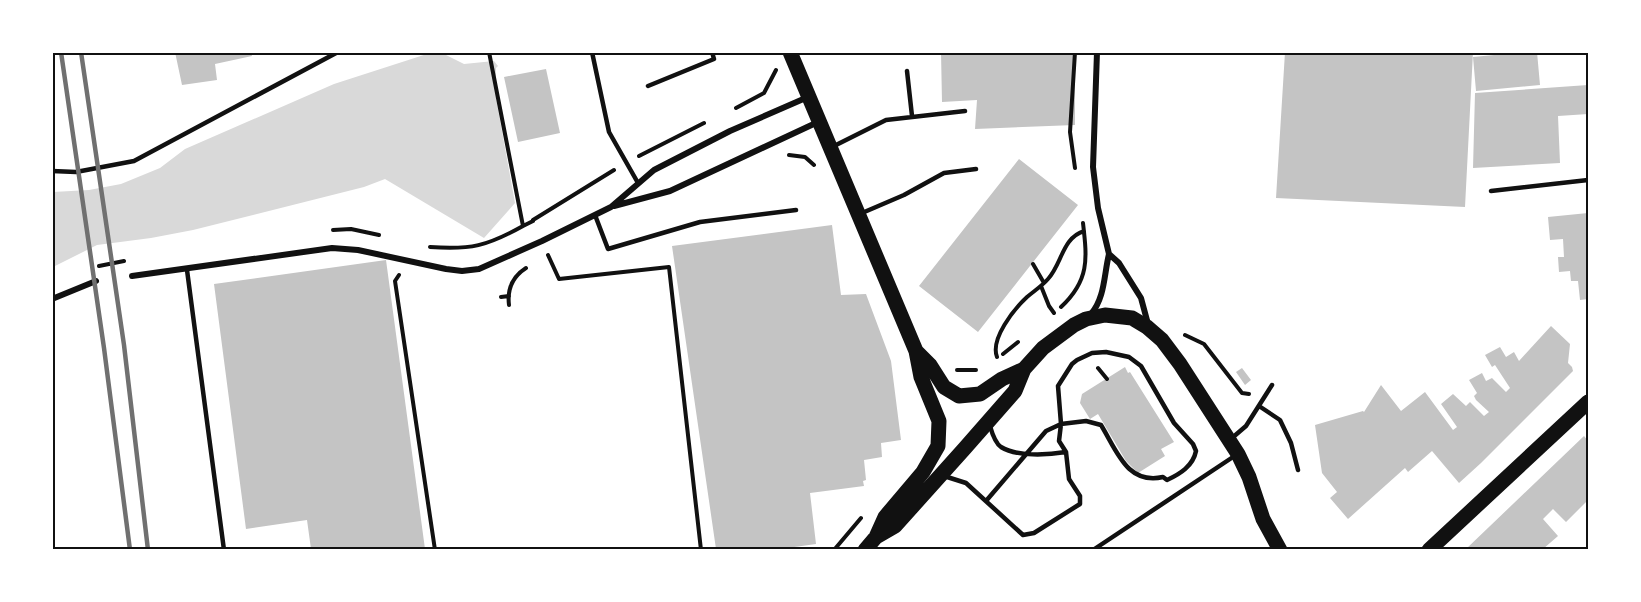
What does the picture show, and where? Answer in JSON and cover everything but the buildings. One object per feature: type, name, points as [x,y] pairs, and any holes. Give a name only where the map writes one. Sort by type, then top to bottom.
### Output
[{"type":"main road","points":[[790,52],[832,147],[916,351],[921,376],[939,421],[938,446],[923,472],[885,517],[876,537]]},
{"type":"main road","points":[[865,549],[876,537],[895,525],[942,474],[1015,391],[1024,369],[1047,345],[1065,330],[1086,319],[1101,315],[1132,318],[1151,330],[1180,364],[1238,454],[1249,477],[1263,519],[1280,549]]},
{"type":"main road","points":[[916,351],[930,365],[944,387],[960,396],[983,393],[1002,379],[1024,369]]},
{"type":"main road","points":[[1429,549],[1588,402]]},
{"type":"street","points":[[1086,319],[1101,299],[1109,254],[1098,208],[1093,167],[1097,52]]},
{"type":"street","points":[[611,207],[654,170],[705,143],[808,97]]},
{"type":"street","points":[[132,276],[332,248],[358,250],[407,262],[456,270],[479,269],[492,265],[611,207],[670,191],[819,121]]},
{"type":"street","points":[[1109,254],[1119,263],[1141,298],[1151,330]]},
{"type":"street","points":[[52,299],[96,281]]},
{"type":"lane","points":[[52,171],[76,172],[134,161],[338,52]]},
{"type":"lane","points":[[592,52],[609,132],[638,183]]},
{"type":"lane","points":[[648,86],[714,59],[712,52]]},
{"type":"lane","points":[[907,71],[912,116]]},
{"type":"lane","points":[[832,147],[886,120],[965,111]]},
{"type":"lane","points":[[858,214],[904,195],[944,173],[976,169]]},
{"type":"lane","points":[[1491,191],[1588,180]]},
{"type":"lane","points":[[594,215],[608,249],[700,222],[796,210]]},
{"type":"lane","points":[[187,270],[224,549]]},
{"type":"lane","points":[[942,474],[964,482],[1020,533],[1027,535],[1081,503],[1079,494],[1069,479],[1066,453],[1059,441],[1061,424],[1058,386],[1072,364],[1083,356],[1096,352],[1123,355],[1141,366],[1176,425],[1193,444],[1196,453],[1190,464],[1167,480],[1163,477],[1141,478],[1129,470],[1101,425],[1086,421],[1061,424],[1046,431],[986,501]]},
{"type":"lane","points":[[1230,440],[1245,428],[1272,385]]},
{"type":"lane","points":[[1259,406],[1280,420],[1291,444],[1298,470]]},
{"type":"lane","points":[[989,420],[992,432],[1002,447],[1025,454],[1043,456],[1066,453]]},
{"type":"lane","points":[[1092,549],[1238,454]]},
{"type":"path","points":[[489,52],[523,226],[626,163],[712,120]]},
{"type":"path","points":[[1075,52],[1070,132],[1076,173]]},
{"type":"path","points":[[732,110],[764,93],[773,78],[776,67]]},
{"type":"path","points":[[787,156],[805,157],[817,169]]},
{"type":"path","points":[[533,220],[535,226]]},
{"type":"path","points":[[1047,319],[1070,297],[1083,274],[1087,253],[1082,222]]},
{"type":"path","points":[[997,357],[996,343],[1010,317],[1025,299],[1051,275],[1066,247],[1075,236],[1084,231]]},
{"type":"path","points":[[539,262],[548,256],[559,279],[669,267],[701,549]]},
{"type":"path","points":[[407,262],[395,281],[435,549]]},
{"type":"path","points":[[1033,264],[1054,313]]},
{"type":"path","points":[[509,305],[509,288],[514,279],[529,266]]},
{"type":"path","points":[[501,297],[509,296]]},
{"type":"path","points":[[1180,332],[1204,344],[1242,394],[1249,394],[1253,391]]},
{"type":"path","points":[[992,361],[1026,336]]},
{"type":"path","points":[[952,370],[979,369]]},
{"type":"shaded area","points":[[430,53],[442,53],[464,64],[494,61],[498,66],[496,68],[496,98],[515,203],[484,238],[385,179],[364,187],[193,230],[97,245],[53,267],[53,192],[89,190],[121,184],[160,168],[185,149],[334,84]]},
{"type":"railway","points":[[61,52],[104,348],[130,550]]},
{"type":"railway","points":[[81,52],[124,345],[148,550]]}]
